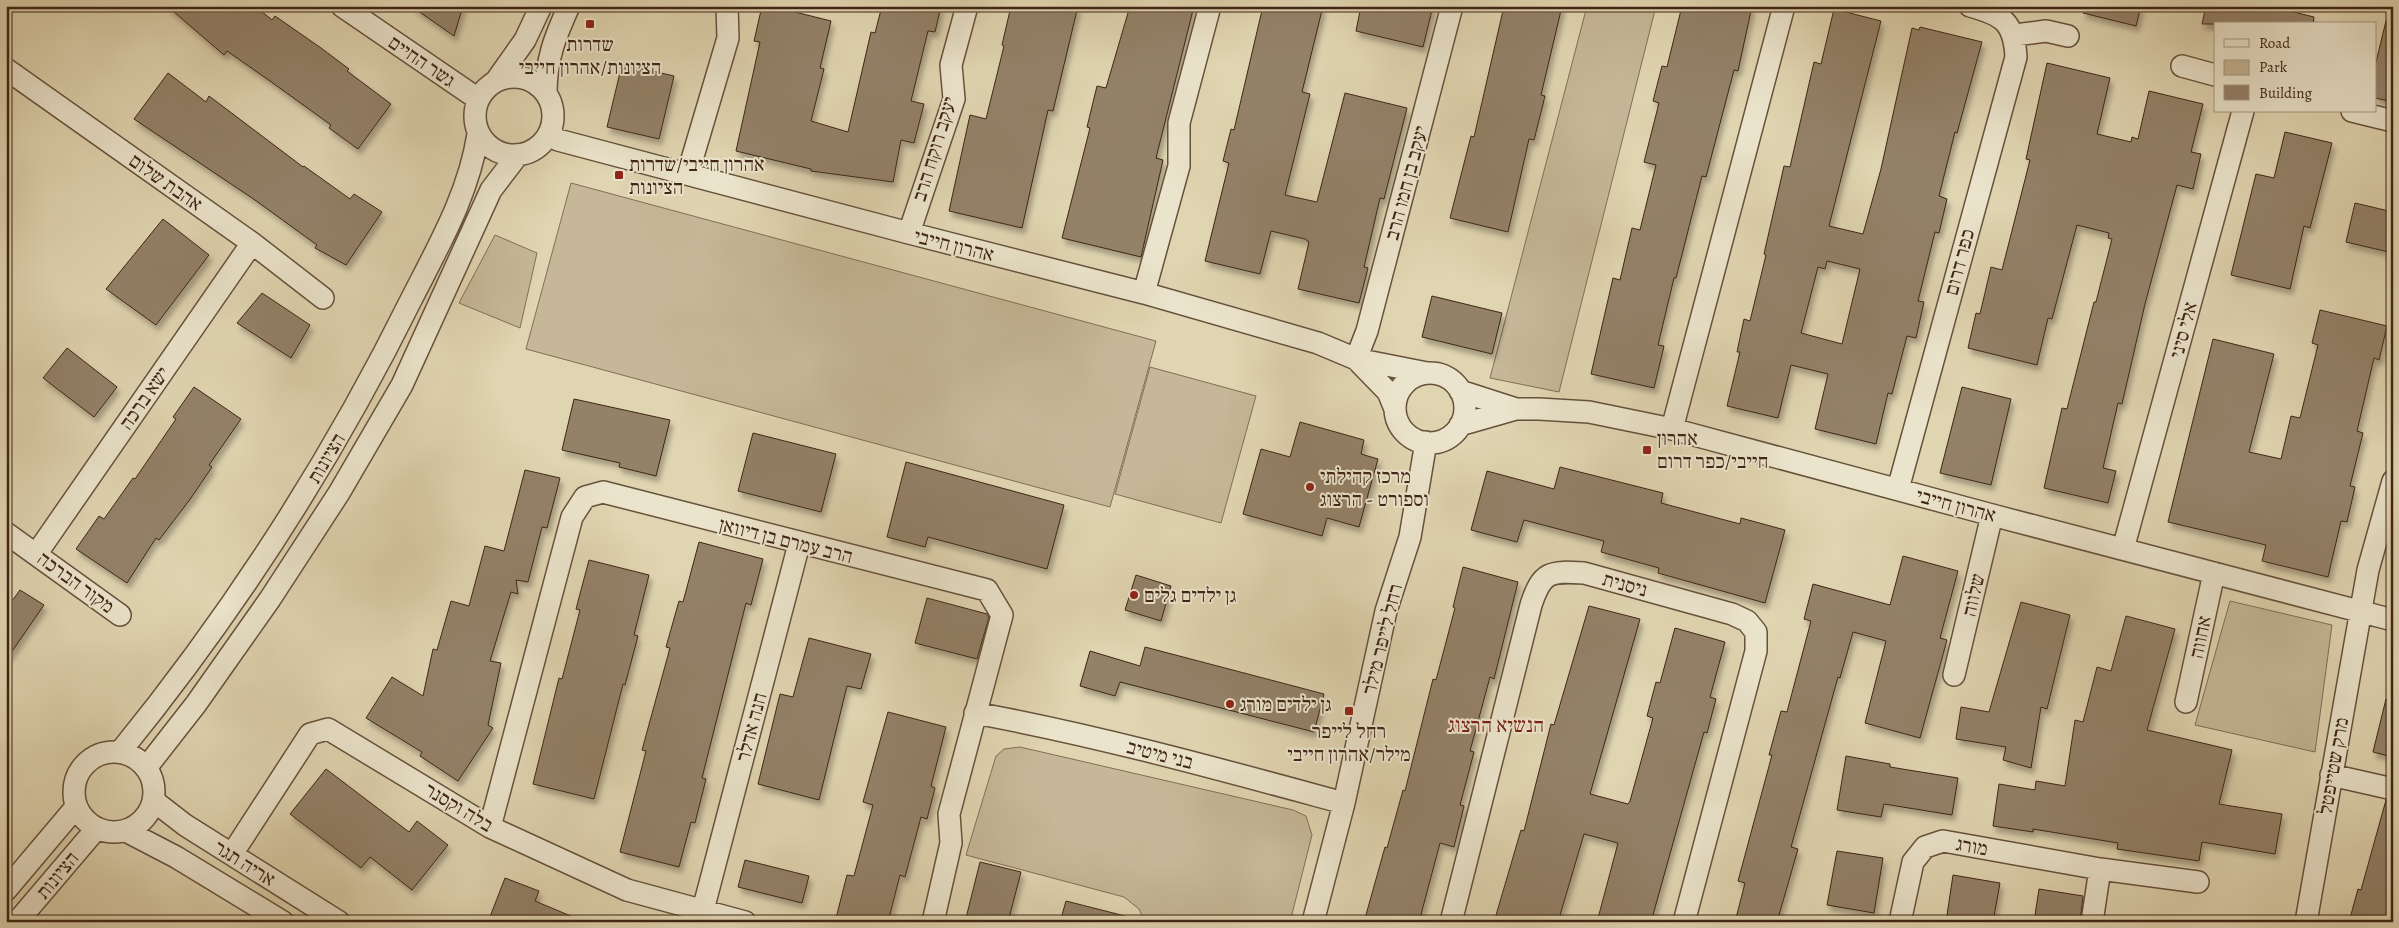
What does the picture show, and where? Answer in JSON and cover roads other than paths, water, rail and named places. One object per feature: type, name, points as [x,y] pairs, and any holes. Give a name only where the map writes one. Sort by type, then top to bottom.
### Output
[{"type":"street","name":"גשר החיים","points":[[342,6],[478,99]]},
{"type":"street","points":[[496,81],[525,40],[542,6]]},
{"type":"street","points":[[546,93],[546,67],[554,38],[569,6]]},
{"type":"street","points":[[688,173],[728,38],[726,6]]},
{"type":"street","name":"יעקב רוקח הרב","points":[[909,233],[954,99],[951,65],[967,6]]},
{"type":"street","points":[[1144,293],[1179,166],[1179,123],[1210,6]]},
{"type":"street","name":"יעקב בן חמו הרב","points":[[1356,359],[1367,331],[1452,6]]},
{"type":"street","points":[[1672,429],[1784,6]]},
{"type":"street","points":[[1970,6],[2001,18],[2015,35],[2046,31],[2068,36]]},
{"type":"street","name":"כפר דרום","points":[[1898,489],[2016,57],[2015,35]]},
{"type":"street","points":[[2182,66],[2214,75]]},
{"type":"street","name":"אהבת שלום","points":[[6,69],[252,243],[323,298]]},
{"type":"street","points":[[508,77],[521,77],[537,84],[546,93],[552,104],[553,120],[550,134],[538,147],[528,153],[517,156],[494,151],[478,134],[474,116],[478,99],[486,88],[496,81],[508,77]]},
{"type":"street","name":"אלי סיני","points":[[2123,549],[2243,112]]},
{"type":"street","points":[[2356,112],[2393,121]]},
{"type":"street","name":"הציונות","points":[[120,752],[184,671],[246,583],[314,478],[376,371],[449,224],[466,185],[474,158],[478,134]]},
{"type":"street","name":"אהרון חייבי","points":[[550,134],[558,140],[1144,293],[1318,343],[1356,359],[1427,374]]},
{"type":"street","name":"הציונות","points":[[146,768],[196,704],[270,600],[339,493],[402,385],[491,190],[517,156]]},
{"type":"street","name":"ישא ברכה","points":[[37,553],[252,243]]},
{"type":"street","name":"אהרון חייבי","points":[[1356,359],[1388,392],[1395,409]]},
{"type":"street","points":[[1427,374],[1446,377],[1460,391],[1465,408],[1460,425],[1446,439],[1426,442],[1408,435],[1401,428],[1395,409],[1398,393],[1410,378],[1427,374]]},
{"type":"street","name":"אהרון חייבי","points":[[1460,391],[1516,409],[1589,412],[1672,429],[2393,620]]},
{"type":"street","name":"אהרון חייבי","points":[[1460,425],[1516,409]]},
{"type":"street","name":"רחל לייפר מילר","points":[[1313,922],[1344,803],[1386,611],[1410,537],[1426,442]]},
{"type":"street","points":[[2360,611],[2368,570],[2393,480]]},
{"type":"street","name":"הרב עמרם בן דיוואן","points":[[490,826],[572,517],[585,498],[603,492],[799,544],[987,590],[1002,615],[949,814],[951,843],[933,922]]},
{"type":"street","name":"שלווה","points":[[1954,675],[1992,515]]},
{"type":"street","name":"מקור הברכה","points":[[6,533],[37,553],[120,615]]},
{"type":"street","name":"חנה אדלר","points":[[703,910],[799,544]]},
{"type":"street","name":"ניסנית","points":[[1451,922],[1530,606],[1536,589],[1545,576],[1561,572],[1584,573],[1732,614],[1747,621],[1756,632],[1756,651],[1684,922]]},
{"type":"street","name":"אחווה","points":[[2186,702],[2214,573]]},
{"type":"street","name":"מרק שטייפטל","points":[[2306,922],[2360,611]]},
{"type":"street","name":"בני מיטיב","points":[[975,713],[1032,723],[1207,766],[1344,803]]},
{"type":"street","name":"בלה וקסנר","points":[[234,851],[310,734],[328,729],[490,826],[627,890],[745,922]]},
{"type":"street","points":[[120,752],[134,758],[146,768],[152,778],[154,801],[144,820],[126,831],[106,832],[97,828],[85,819],[76,806],[74,793],[76,779],[83,767],[93,758],[106,753],[120,752]]},
{"type":"street","points":[[2331,774],[2393,789]]},
{"type":"street","name":"אריה תגר","points":[[154,801],[185,825],[339,922]]},
{"type":"street","name":"הציונות","points":[[6,890],[76,806]]},
{"type":"street","name":"הציונות","points":[[18,922],[97,828]]},
{"type":"street","name":"אריה תגר","points":[[126,831],[176,857],[283,922]]},
{"type":"street","name":"מורג","points":[[1900,922],[1912,862],[1925,847],[1943,841],[2100,869],[2198,882]]},
{"type":"street","points":[[2092,922],[2100,869]]},
{"type":"place","name":"שדרות הציונות/אהרון חייבי","points":[[590,24]]},
{"type":"place","name":"אהרון חייבי/שדרות הציונות","points":[[619,175]]},
{"type":"place","name":"אהרון חייבי/כפר דרום","points":[[1647,450]]},
{"type":"place","name":"מרכז קהילתי וספורט - הרצוג","points":[[1310,487]]},
{"type":"place","name":"גן ילדים גלים","points":[[1134,595]]},
{"type":"place","name":"גן ילדים מורג","points":[[1230,704]]},
{"type":"place","name":"רחל לייפר מילר/אהרון חייבי","points":[[1349,711]]},
{"type":"district","name":"הנשיא הרצוג","points":[[1496,725]]}]
